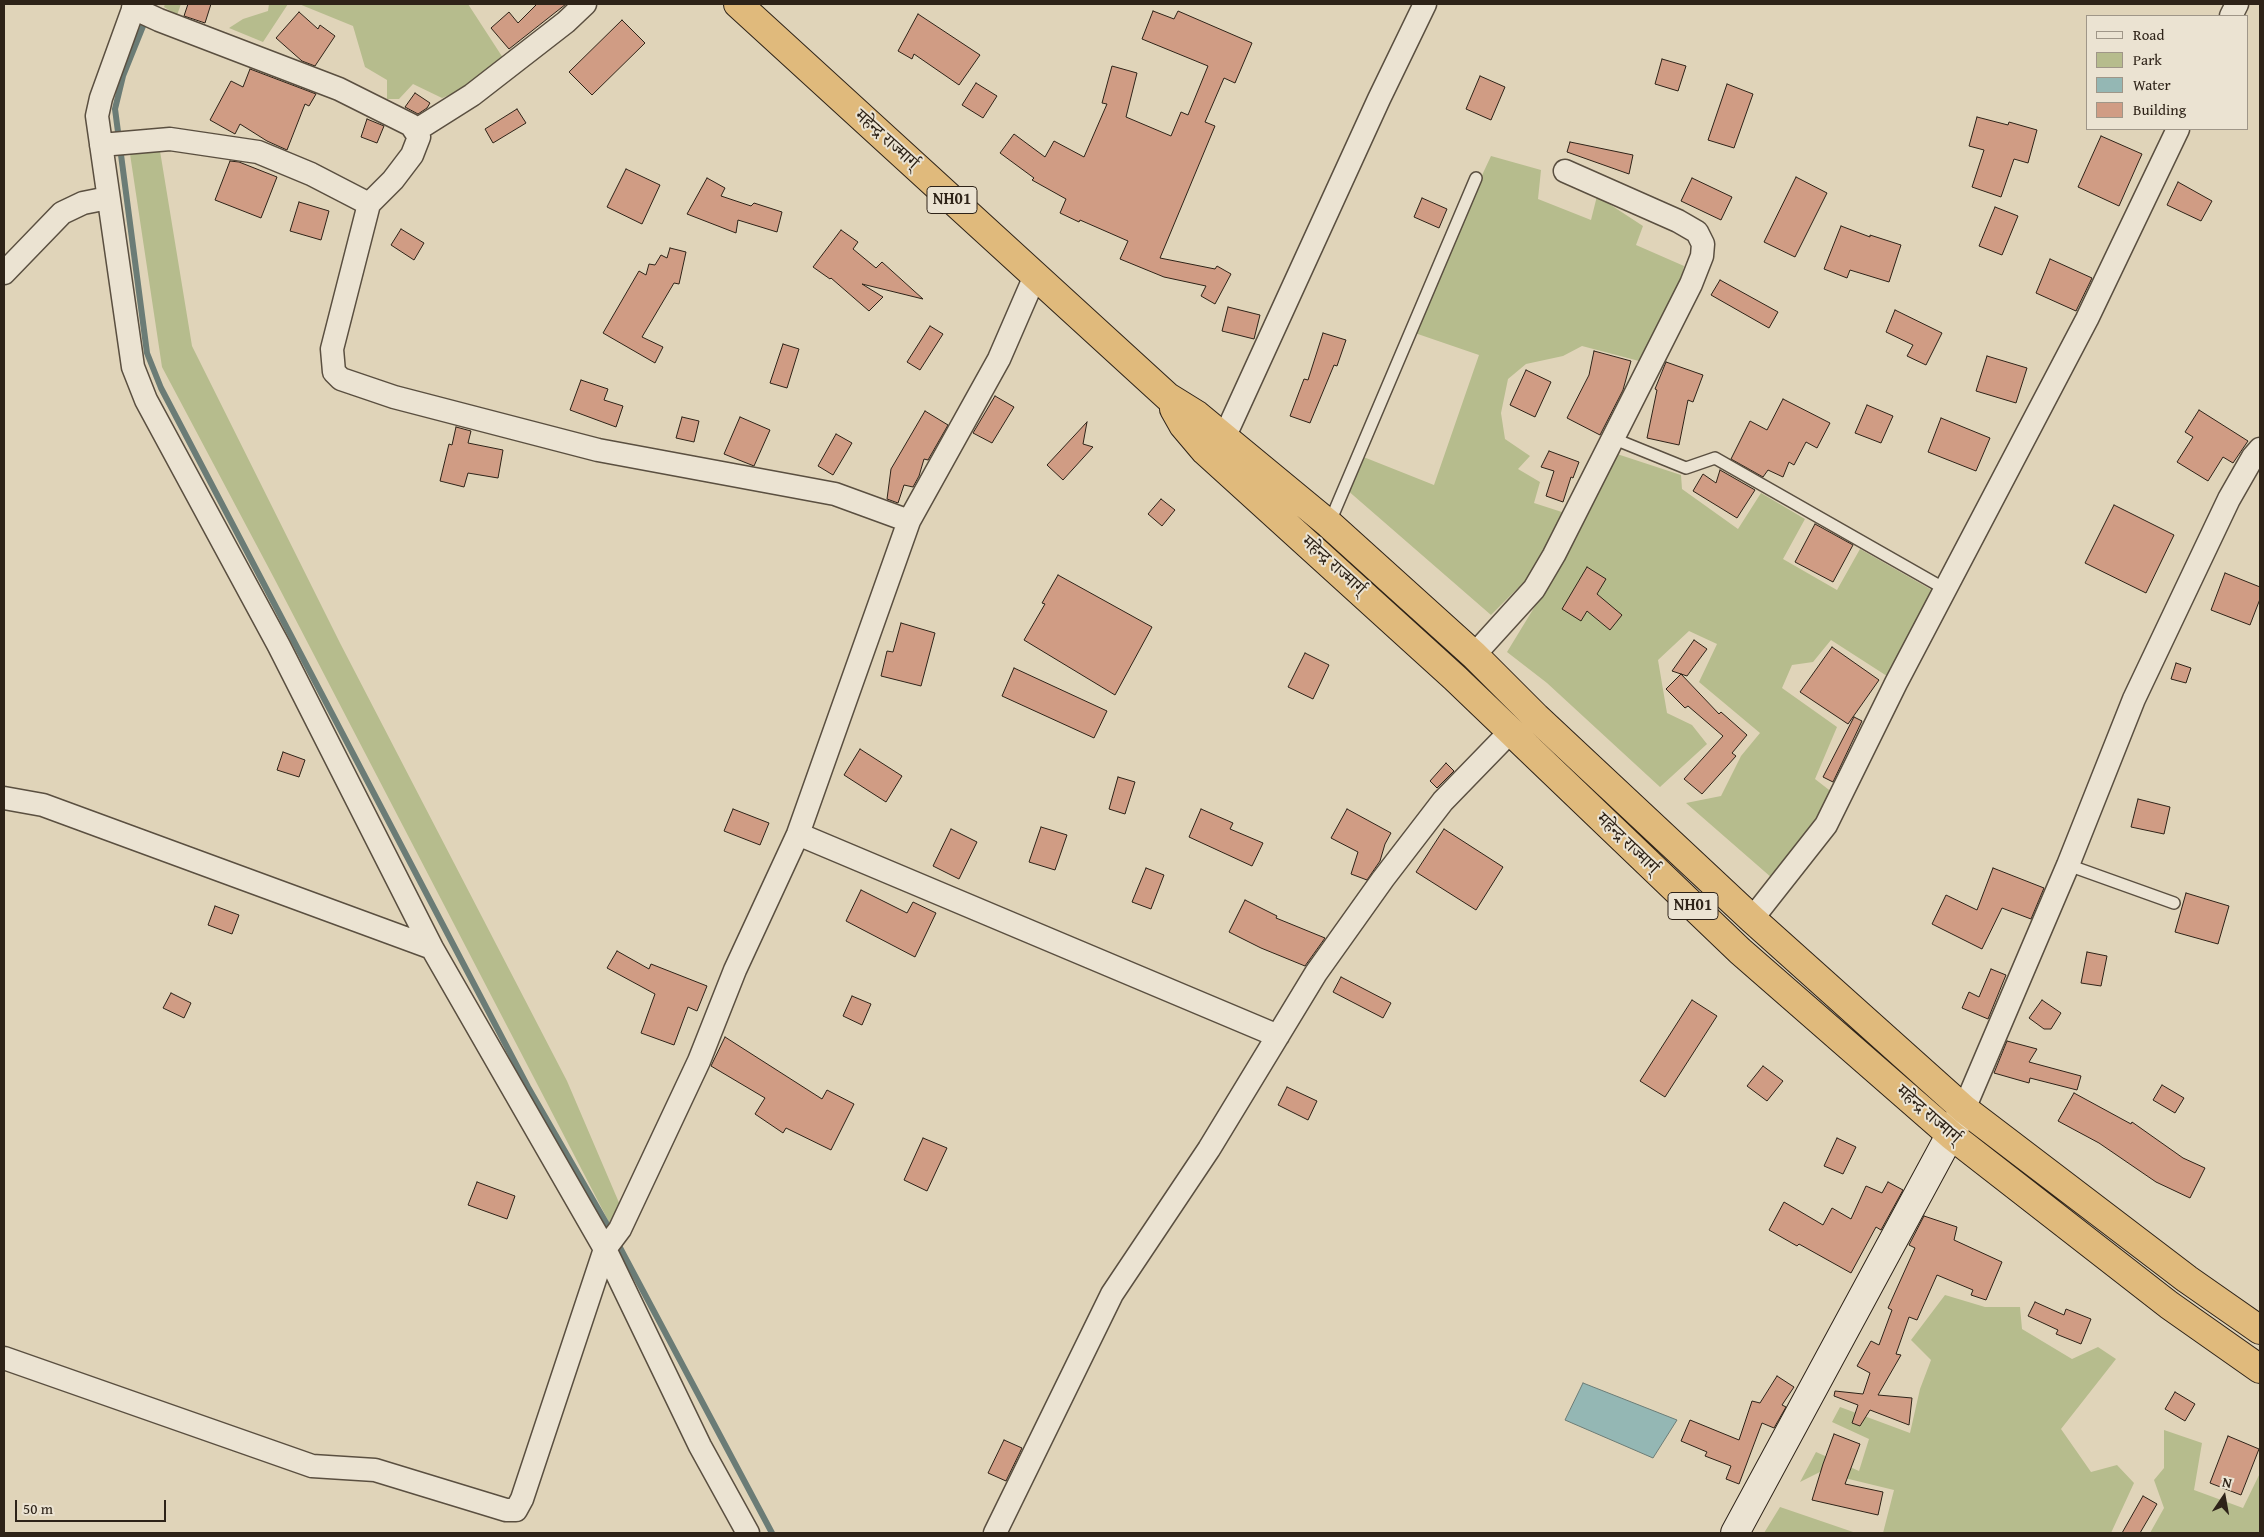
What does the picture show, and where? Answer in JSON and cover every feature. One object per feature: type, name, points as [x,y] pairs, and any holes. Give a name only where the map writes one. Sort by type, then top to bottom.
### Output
[{"type":"highway","name":"महेन्द्र राज्मार्ग्","points":[[738,4],[1168,397],[1197,415],[1329,524],[1474,655],[1536,716],[1752,919],[1964,1109],[2187,1279],[2260,1330]]},
{"type":"highway","name":"महेन्द्र राज्मार्ग्","points":[[1168,397],[1183,424],[1205,451],[1456,678],[1510,732],[1740,951],[1952,1136],[2168,1305],[2260,1369]]},
{"type":"main road","points":[[1735,1533],[1952,1136],[1964,1109]]},
{"type":"street","points":[[415,131],[472,95],[566,22],[585,4]]},
{"type":"street","points":[[1224,438],[1374,108],[1425,4]]},
{"type":"street","points":[[748,1533],[700,1446],[605,1250],[432,948],[279,646],[146,400],[133,368],[97,116],[100,98],[134,6],[159,20],[339,89],[411,125],[420,137],[412,155],[393,180],[369,204],[332,349],[334,372],[342,379],[394,397],[598,450],[835,494],[909,521]]},
{"type":"street","points":[[1752,919],[1826,825],[1946,589],[2087,319],[2178,130]]},
{"type":"street","points":[[101,145],[170,139],[258,152],[311,174],[369,204]]},
{"type":"street","points":[[1474,655],[1534,589],[1554,555],[1691,284],[1702,256],[1703,244],[1697,232],[1678,221],[1565,171]]},
{"type":"street","points":[[4,273],[62,213],[83,203],[108,198]]},
{"type":"street","points":[[4,1358],[312,1466],[375,1470],[506,1510],[516,1510],[522,1499],[605,1250],[620,1229],[698,1060],[735,970],[798,834],[909,521],[999,359],[1035,276]]},
{"type":"street","points":[[1964,1109],[2068,865],[2134,699],[2230,499],[2260,449]]},
{"type":"street","points":[[995,1533],[1112,1294],[1209,1149],[1316,973],[1383,879],[1443,801],[1510,732]]},
{"type":"street","points":[[4,798],[44,805],[432,948]]},
{"type":"street","points":[[798,834],[1278,1036]]},
{"type":"lane","points":[[1329,524],[1476,178]]},
{"type":"lane","points":[[1612,438],[1686,468],[1715,458],[1946,589]]},
{"type":"lane","points":[[2068,865],[2174,903]]},
{"type":"green space","points":[[165,4],[181,4],[177,15],[164,7]]},
{"type":"green space","points":[[269,4],[288,4],[263,42],[229,28],[243,19],[268,11]]},
{"type":"green space","points":[[299,4],[468,4],[505,61],[457,92],[442,98],[413,84],[399,99],[387,99],[387,80],[365,67],[353,26]]},
{"type":"green space","points":[[160,151],[192,346],[340,643],[567,1081],[620,1205],[610,1224],[274,578],[162,367],[130,154]]},
{"type":"green space","points":[[1491,156],[1541,170],[1538,199],[1591,220],[1597,196],[1643,226],[1636,245],[1684,266],[1681,280],[1639,361],[1582,346],[1563,356],[1526,364],[1508,379],[1501,413],[1505,439],[1530,456],[1518,469],[1540,482],[1534,503],[1568,514],[1547,559],[1491,615],[1346,489],[1361,456],[1434,485],[1479,355],[1409,331]]},
{"type":"green space","points":[[1614,453],[1681,475],[1682,489],[1738,529],[1761,493],[1805,519],[1783,559],[1837,590],[1860,549],[1937,593],[1890,678],[1831,640],[1813,662],[1792,665],[1782,688],[1837,727],[1815,779],[1833,793],[1815,832],[1772,878],[1686,803],[1721,796],[1741,756],[1760,733],[1699,682],[1717,644],[1689,631],[1658,660],[1667,713],[1692,725],[1707,744],[1660,787],[1547,683],[1507,652],[1576,539]]},
{"type":"green space","points":[[1945,1295],[1985,1307],[2020,1307],[2022,1329],[2072,1359],[2098,1347],[2116,1359],[2061,1429],[2091,1472],[2117,1465],[2134,1483],[2111,1533],[1883,1533],[1894,1490],[1820,1472],[1800,1482],[1816,1452],[1859,1471],[1869,1439],[1832,1422],[1840,1407],[1910,1433],[1920,1389],[1931,1360],[1911,1340]]},
{"type":"green space","points":[[2164,1430],[2202,1443],[2194,1490],[2243,1508],[2260,1473],[2260,1533],[2150,1533],[2164,1508],[2154,1480],[2164,1468]]},
{"type":"green space","points":[[1780,1507],[1856,1533],[1764,1533]]},
{"type":"water","points":[[1583,1383],[1677,1420],[1653,1458],[1565,1420]]},
{"type":"building","points":[[188,4],[211,4],[205,23],[184,16]]},
{"type":"building","points":[[537,4],[566,4],[509,49],[491,28],[509,12],[518,23]]},
{"type":"building","points":[[1153,11],[1174,19],[1178,11],[1252,43],[1235,83],[1224,78],[1205,122],[1215,126],[1160,258],[1215,269],[1217,266],[1231,274],[1215,304],[1201,296],[1206,286],[1164,277],[1120,259],[1128,241],[1060,213],[1066,199],[1032,180],[1034,178],[1000,153],[1014,134],[1045,157],[1054,141],[1084,157],[1107,104],[1102,103],[1112,66],[1137,73],[1126,117],[1171,136],[1181,112],[1188,115],[1208,66],[1142,39]]},
{"type":"building","points":[[299,12],[318,29],[320,25],[335,36],[315,66],[302,61],[276,38]]},
{"type":"building","points":[[918,14],[980,55],[959,85],[914,54],[912,59],[898,51]]},
{"type":"building","points":[[622,20],[645,43],[592,95],[569,72]]},
{"type":"building","points":[[1662,59],[1686,66],[1678,91],[1655,84]]},
{"type":"building","points":[[250,69],[316,94],[309,106],[305,104],[287,150],[267,141],[240,124],[235,134],[210,120],[231,81],[243,87]]},
{"type":"building","points":[[1480,76],[1505,87],[1491,120],[1466,109]]},
{"type":"building","points":[[976,83],[997,96],[983,118],[962,105]]},
{"type":"building","points":[[1727,84],[1753,94],[1734,148],[1708,140]]},
{"type":"building","points":[[415,93],[430,103],[427,108],[418,114],[405,107]]},
{"type":"building","points":[[517,109],[526,123],[493,143],[485,129]]},
{"type":"building","points":[[1977,117],[2008,125],[2009,122],[2037,130],[2028,163],[2014,159],[2001,197],[1972,187],[1984,150],[1969,146]]},
{"type":"building","points":[[367,119],[384,126],[377,143],[361,137]]},
{"type":"building","points":[[2101,136],[2142,154],[2119,206],[2078,187]]},
{"type":"building","points":[[1570,142],[1633,155],[1629,174],[1567,152]]},
{"type":"building","points":[[230,161],[239,162],[277,177],[261,218],[215,200]]},
{"type":"building","points":[[626,169],[660,185],[642,224],[607,207]]},
{"type":"building","points":[[1796,177],[1827,193],[1795,257],[1764,242]]},
{"type":"building","points":[[707,178],[725,188],[721,196],[751,206],[754,203],[782,212],[777,232],[738,220],[736,233],[687,214]]},
{"type":"building","points":[[1692,178],[1732,197],[1721,220],[1681,201]]},
{"type":"building","points":[[2178,182],[2212,201],[2201,221],[2167,205]]},
{"type":"building","points":[[1422,198],[1447,209],[1439,228],[1414,217]]},
{"type":"building","points":[[299,202],[329,211],[321,240],[290,231]]},
{"type":"building","points":[[1995,207],[2018,216],[2002,255],[1979,246]]},
{"type":"building","points":[[1841,226],[1870,237],[1870,235],[1901,245],[1889,282],[1850,270],[1847,278],[1824,269]]},
{"type":"building","points":[[401,229],[424,243],[414,260],[391,245]]},
{"type":"building","points":[[841,230],[858,242],[853,249],[876,268],[882,262],[923,299],[862,284],[883,297],[869,311],[831,278],[813,267]]},
{"type":"building","points":[[670,248],[686,252],[679,284],[674,283],[642,337],[663,347],[655,363],[603,333],[639,271],[646,275],[649,264],[655,265],[661,255],[667,258]]},
{"type":"building","points":[[2050,259],[2092,278],[2076,311],[2036,293]]},
{"type":"building","points":[[1720,280],[1778,312],[1769,328],[1711,295]]},
{"type":"building","points":[[1228,307],[1260,315],[1254,339],[1222,331]]},
{"type":"building","points":[[1895,310],[1942,333],[1926,365],[1907,356],[1913,345],[1886,332]]},
{"type":"building","points":[[930,326],[943,334],[920,370],[907,362]]},
{"type":"building","points":[[1323,333],[1346,340],[1337,366],[1334,365],[1310,423],[1290,416],[1304,379],[1308,380]]},
{"type":"building","points":[[783,344],[799,349],[787,388],[770,383]]},
{"type":"building","points":[[1594,351],[1631,361],[1623,390],[1600,435],[1567,418],[1589,375]]},
{"type":"building","points":[[1987,356],[2027,368],[2016,403],[1976,391]]},
{"type":"building","points":[[1666,362],[1703,375],[1693,402],[1688,400],[1679,445],[1647,438],[1657,390],[1655,389]]},
{"type":"building","points":[[1526,370],[1551,382],[1535,417],[1510,405]]},
{"type":"building","points":[[581,380],[608,389],[604,400],[623,406],[616,427],[570,410]]},
{"type":"building","points":[[995,396],[1014,407],[992,443],[973,433]]},
{"type":"building","points":[[1783,399],[1830,423],[1817,448],[1806,442],[1794,465],[1789,462],[1783,477],[1768,470],[1763,477],[1731,459],[1750,421],[1767,430]]},
{"type":"building","points":[[1867,405],[1893,416],[1881,443],[1855,433]]},
{"type":"building","points":[[2199,410],[2248,441],[2233,463],[2223,457],[2208,481],[2177,462],[2193,437],[2185,432]]},
{"type":"building","points":[[925,411],[948,425],[928,460],[924,459],[919,476],[913,487],[904,485],[898,503],[887,499],[891,469]]},
{"type":"building","points":[[682,417],[699,421],[694,442],[676,438]]},
{"type":"building","points":[[740,417],[770,430],[754,466],[724,454]]},
{"type":"building","points":[[1941,418],[1990,438],[1976,471],[1928,452]]},
{"type":"building","points":[[1087,422],[1083,444],[1093,447],[1063,480],[1047,465]]},
{"type":"building","points":[[456,427],[471,431],[468,443],[503,450],[498,478],[468,473],[464,487],[440,481],[449,444],[452,445]]},
{"type":"building","points":[[836,434],[852,443],[833,475],[818,466]]},
{"type":"building","points":[[1549,451],[1579,462],[1573,478],[1571,477],[1563,502],[1546,496],[1554,471],[1541,467]]},
{"type":"building","points":[[1720,470],[1755,490],[1737,518],[1693,491],[1703,474],[1716,483]]},
{"type":"building","points":[[1161,499],[1175,510],[1162,526],[1148,514]]},
{"type":"building","points":[[2114,505],[2174,535],[2146,593],[2085,563]]},
{"type":"building","points":[[1815,524],[1853,545],[1833,582],[1795,562]]},
{"type":"building","points":[[1587,567],[1606,579],[1597,594],[1622,615],[1610,630],[1587,611],[1581,621],[1562,609]]},
{"type":"building","points":[[2225,573],[2260,587],[2260,599],[2250,625],[2211,610]]},
{"type":"building","points":[[1058,575],[1152,627],[1115,695],[1024,640],[1045,604],[1042,603]]},
{"type":"building","points":[[901,623],[935,633],[921,686],[881,676],[887,651],[893,652]]},
{"type":"building","points":[[1694,640],[1707,649],[1687,676],[1672,671]]},
{"type":"building","points":[[1832,647],[1879,680],[1848,724],[1800,692]]},
{"type":"building","points":[[1305,653],[1329,665],[1313,699],[1288,687]]},
{"type":"building","points":[[2176,663],[2191,668],[2186,683],[2171,679]]},
{"type":"building","points":[[1014,668],[1107,711],[1094,738],[1002,696]]},
{"type":"building","points":[[1681,674],[1719,714],[1721,712],[1747,735],[1732,753],[1736,756],[1702,794],[1684,779],[1723,736],[1688,706],[1685,708],[1666,689]]},
{"type":"building","points":[[1854,717],[1862,721],[1833,782],[1823,777]]},
{"type":"building","points":[[860,749],[902,776],[886,802],[844,775]]},
{"type":"building","points":[[283,752],[305,760],[299,777],[277,770]]},
{"type":"building","points":[[1446,763],[1454,771],[1437,788],[1430,781]]},
{"type":"building","points":[[1118,777],[1135,782],[1125,814],[1109,809]]},
{"type":"building","points":[[2138,799],[2170,807],[2164,834],[2131,827]]},
{"type":"building","points":[[733,809],[769,823],[760,845],[724,831]]},
{"type":"building","points":[[1201,809],[1233,823],[1230,829],[1263,843],[1252,866],[1189,837]]},
{"type":"building","points":[[1347,809],[1391,833],[1385,844],[1380,861],[1367,880],[1351,874],[1358,852],[1331,838]]},
{"type":"building","points":[[1041,827],[1067,835],[1055,870],[1029,862]]},
{"type":"building","points":[[951,829],[977,842],[959,879],[933,866]]},
{"type":"building","points":[[1444,829],[1503,867],[1476,910],[1416,872]]},
{"type":"building","points":[[1146,868],[1164,875],[1151,909],[1132,902]]},
{"type":"building","points":[[1993,868],[2044,888],[2031,919],[2002,908],[1982,949],[1932,924],[1946,895],[1977,910]]},
{"type":"building","points":[[861,890],[907,913],[913,902],[936,913],[915,957],[846,921]]},
{"type":"building","points":[[2186,893],[2229,906],[2218,944],[2175,932]]},
{"type":"building","points":[[1245,900],[1277,916],[1276,918],[1325,938],[1305,966],[1261,948],[1229,932]]},
{"type":"building","points":[[215,906],[239,915],[232,934],[208,925]]},
{"type":"building","points":[[617,951],[649,969],[651,964],[707,986],[697,1011],[688,1007],[674,1045],[641,1033],[655,994],[607,968]]},
{"type":"building","points":[[2087,952],[2107,956],[2101,986],[2081,983]]},
{"type":"building","points":[[1991,969],[2006,975],[1988,1019],[1962,1008],[1969,992],[1979,997]]},
{"type":"building","points":[[1341,977],[1391,1003],[1383,1018],[1333,992]]},
{"type":"building","points":[[171,993],[191,1003],[184,1018],[163,1008]]},
{"type":"building","points":[[852,996],[871,1004],[862,1025],[843,1016]]},
{"type":"building","points":[[1692,1000],[1717,1016],[1665,1097],[1640,1081]]},
{"type":"building","points":[[2042,1000],[2061,1013],[2051,1029],[2044,1029],[2029,1018]]},
{"type":"building","points":[[725,1037],[822,1099],[827,1090],[854,1104],[831,1150],[786,1128],[783,1133],[755,1114],[765,1098],[711,1066]]},
{"type":"building","points":[[2007,1041],[2037,1049],[2029,1062],[2081,1076],[2077,1090],[2030,1078],[2029,1083],[1994,1073]]},
{"type":"building","points":[[1763,1066],[1783,1081],[1767,1101],[1747,1086]]},
{"type":"building","points":[[2162,1085],[2184,1098],[2175,1113],[2153,1100]]},
{"type":"building","points":[[1287,1087],[1317,1101],[1308,1120],[1278,1105]]},
{"type":"building","points":[[2074,1093],[2131,1124],[2132,1122],[2183,1158],[2205,1168],[2190,1198],[2156,1182],[2099,1143],[2058,1121]]},
{"type":"building","points":[[923,1138],[947,1148],[927,1191],[904,1180]]},
{"type":"building","points":[[1837,1138],[1856,1147],[1843,1174],[1824,1166]]},
{"type":"building","points":[[477,1182],[515,1196],[507,1219],[468,1205]]},
{"type":"building","points":[[1888,1182],[1903,1190],[1881,1230],[1876,1227],[1851,1273],[1799,1244],[1797,1246],[1769,1230],[1784,1202],[1823,1225],[1832,1208],[1851,1219],[1866,1186],[1882,1193]]},
{"type":"building","points":[[1924,1216],[1957,1227],[1954,1240],[2002,1262],[1986,1300],[1971,1295],[1973,1290],[1937,1275],[1917,1320],[1909,1317],[1896,1354],[1901,1355],[1878,1395],[1912,1398],[1909,1425],[1870,1410],[1860,1426],[1852,1423],[1858,1405],[1834,1396],[1835,1391],[1863,1394],[1870,1373],[1857,1366],[1871,1341],[1879,1345],[1892,1310],[1888,1308],[1915,1248],[1909,1245]]},
{"type":"building","points":[[2035,1302],[2064,1315],[2066,1309],[2091,1319],[2081,1344],[2056,1334],[2058,1330],[2028,1316]]},
{"type":"building","points":[[1777,1376],[1794,1387],[1782,1405],[1786,1407],[1774,1428],[1762,1423],[1739,1484],[1726,1479],[1731,1466],[1705,1456],[1707,1452],[1681,1441],[1690,1420],[1739,1440],[1752,1401],[1760,1403]]},
{"type":"building","points":[[2175,1392],[2195,1404],[2185,1421],[2165,1409]]},
{"type":"building","points":[[1834,1434],[1860,1444],[1845,1484],[1883,1492],[1878,1515],[1812,1500]]},
{"type":"building","points":[[2228,1436],[2259,1449],[2241,1495],[2210,1483]]},
{"type":"building","points":[[1004,1440],[1022,1448],[1006,1481],[988,1473]]},
{"type":"building","points":[[2143,1496],[2157,1504],[2140,1533],[2122,1533]]},
{"type":"waterway","points":[[152,4],[123,76],[115,109],[147,353],[161,388],[528,1087],[612,1233]]},
{"type":"waterway","points":[[617,1242],[772,1533]]}]
